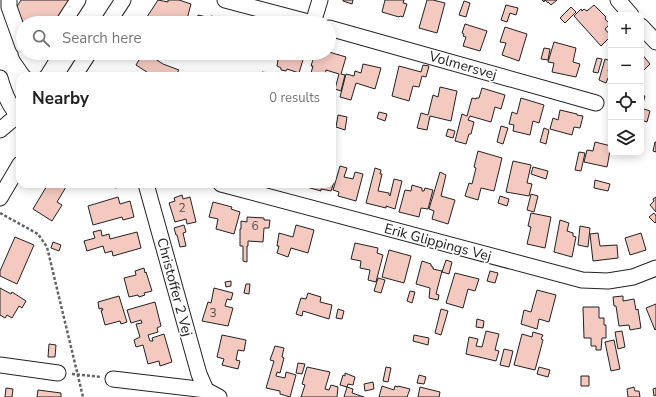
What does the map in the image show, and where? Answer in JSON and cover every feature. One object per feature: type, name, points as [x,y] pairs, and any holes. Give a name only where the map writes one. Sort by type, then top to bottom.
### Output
[{"type":"street","points":[[10,0],[10,7],[16,25]]},
{"type":"street","points":[[68,16],[78,0]]},
{"type":"street","points":[[113,16],[123,0]]},
{"type":"street","points":[[226,0],[286,16]]},
{"type":"street","points":[[314,16],[320,0]]},
{"type":"street","points":[[618,0],[628,12]]},
{"type":"street","points":[[644,29],[656,42]]},
{"type":"street","name":"Volmersvej","points":[[336,30],[596,103]]},
{"type":"street","points":[[31,60],[35,66],[39,60]]},
{"type":"street","points":[[77,72],[84,60]]},
{"type":"street","points":[[0,78],[4,92],[16,112]]},
{"type":"street","points":[[0,130],[16,118]]},
{"type":"street","points":[[0,198],[16,171]]},
{"type":"street","name":"Christoffer 2 Vej","points":[[147,188],[199,374],[206,390]]},
{"type":"street","name":"Erik Glippings Vej","points":[[235,188],[582,280],[614,280],[633,277],[656,268]]},
{"type":"street","points":[[0,365],[58,373]]},
{"type":"street","points":[[113,379],[206,390],[219,397]]},
{"type":"path","points":[[0,212],[38,234],[47,247],[83,397]]},
{"type":"path","points":[[58,373],[113,379]]},
{"type":"building","points":[[21,0],[70,0],[60,16],[20,16],[16,8]]},
{"type":"building","points":[[158,0],[168,2],[168,0],[179,0],[191,4],[188,16],[148,16]]},
{"type":"building","points":[[343,0],[353,0],[352,4]]},
{"type":"building","points":[[385,0],[404,0],[403,3],[407,4],[403,17],[382,12]]},
{"type":"building","points":[[427,0],[445,3],[437,33],[419,28]]},
{"type":"building","points":[[545,0],[557,0],[551,5]]},
{"type":"building","points":[[464,1],[470,3],[466,17],[459,15]]},
{"type":"building","points":[[506,5],[518,8],[516,15],[510,13],[507,22],[501,20]]},
{"type":"building","points":[[594,5],[606,17],[605,19],[608,22],[608,26],[605,29],[608,32],[608,39],[601,46],[574,16],[581,9],[582,11],[584,9],[587,11]]},
{"type":"building","points":[[571,7],[576,12],[565,23],[560,18]]},
{"type":"building","points":[[465,24],[487,31],[480,51],[463,46],[466,37],[463,36],[464,34],[462,33]]},
{"type":"building","points":[[505,27],[527,34],[519,61],[502,55],[506,43],[500,42]]},
{"type":"building","points":[[554,42],[576,48],[573,62],[580,64],[576,77],[552,72],[554,63],[548,62]]},
{"type":"building","points":[[544,48],[550,49],[548,60],[541,59]]},
{"type":"building","points":[[336,54],[346,57],[341,74],[345,75],[341,91],[336,89],[339,74],[326,70],[326,72],[311,72],[313,66],[311,66],[313,60],[336,60]]},
{"type":"building","points":[[644,57],[650,64],[644,70]]},
{"type":"building","points":[[597,58],[602,59],[598,73],[593,72]]},
{"type":"building","points":[[605,59],[608,60],[608,78],[606,83],[599,80]]},
{"type":"building","points":[[139,60],[157,60],[179,70],[178,72],[147,72],[136,65]]},
{"type":"building","points":[[278,60],[303,60],[299,72],[287,69],[286,71],[281,70],[281,68],[277,66]]},
{"type":"building","points":[[363,64],[381,68],[375,89],[356,83],[351,100],[340,97],[346,74],[354,76],[355,71],[361,73]]},
{"type":"building","points":[[423,65],[429,66],[426,77],[422,76],[419,87],[413,86],[409,101],[392,96],[399,66],[421,72]]},
{"type":"building","points":[[440,87],[457,91],[451,121],[430,116],[427,130],[417,128],[421,113],[428,115],[433,95],[438,97]]},
{"type":"building","points":[[482,88],[505,95],[501,109],[495,107],[491,122],[470,116],[468,120],[474,122],[471,134],[469,134],[466,144],[455,141],[462,114],[467,116],[472,98],[479,98]]},
{"type":"building","points":[[521,98],[544,105],[539,123],[533,121],[530,135],[513,131],[514,125],[509,124],[512,112],[517,114]]},
{"type":"building","points":[[644,109],[650,111],[647,122],[644,121]]},
{"type":"building","points":[[560,110],[583,116],[580,128],[574,127],[572,135],[550,129],[553,118],[558,120]]},
{"type":"building","points":[[379,112],[387,114],[385,121],[377,118]]},
{"type":"building","points":[[338,115],[347,117],[345,130],[336,127]]},
{"type":"building","points":[[501,126],[508,128],[503,144],[497,142]]},
{"type":"building","points":[[544,128],[549,130],[546,144],[540,142]]},
{"type":"building","points":[[448,129],[455,131],[453,138],[446,136]]},
{"type":"building","points":[[595,142],[608,145],[609,156],[607,167],[584,162],[587,150],[593,151]]},
{"type":"building","points":[[656,142],[656,152],[653,151]]},
{"type":"building","points":[[478,151],[502,158],[494,191],[481,188],[478,200],[465,196],[469,183],[472,184]]},
{"type":"building","points":[[579,152],[585,153],[581,171],[575,170]]},
{"type":"building","points":[[513,161],[531,165],[527,183],[532,184],[529,196],[506,192]]},
{"type":"building","points":[[340,166],[347,168],[344,177],[353,179],[355,172],[363,174],[356,201],[338,196],[339,192],[333,190],[334,188],[336,188],[336,180]]},
{"type":"building","points":[[533,167],[548,171],[546,179],[531,174]]},
{"type":"building","points":[[375,168],[381,170],[380,174],[382,174],[378,191],[389,193],[390,196],[394,179],[402,181],[395,209],[366,203]]},
{"type":"building","points":[[440,172],[446,175],[441,196],[455,200],[448,224],[432,219],[434,211],[429,209]]},
{"type":"building","points":[[595,180],[610,184],[608,191],[594,188]]},
{"type":"building","points":[[412,185],[422,188],[422,191],[424,191],[425,188],[433,190],[428,209],[421,208],[419,217],[399,212],[405,190],[411,191]]},
{"type":"building","points":[[46,188],[65,188],[57,202],[62,205],[52,221],[33,209]]},
{"type":"building","points":[[310,188],[332,188],[331,191],[321,189],[321,191]]},
{"type":"building","points":[[531,194],[538,196],[534,212],[527,210]]},
{"type":"building","points":[[182,195],[183,199],[190,197],[196,222],[187,224],[186,219],[175,222],[169,203],[175,201],[174,198]]},
{"type":"building","points":[[500,196],[509,199],[507,206],[498,203]]},
{"type":"building","points":[[118,197],[120,204],[130,201],[134,217],[123,220],[122,217],[93,225],[88,206]]},
{"type":"building","points":[[656,197],[656,212],[650,205]]},
{"type":"building","points":[[213,202],[232,207],[231,209],[240,212],[234,234],[216,229],[218,219],[209,217]]},
{"type":"building","points":[[531,213],[551,217],[545,248],[527,244],[531,227],[528,226]]},
{"type":"building","points":[[654,213],[656,216],[655,223],[649,217]]},
{"type":"building","points":[[247,217],[264,218],[264,220],[270,220],[269,228],[264,228],[263,242],[248,241],[247,262],[243,261],[243,246],[240,246],[240,229],[241,221],[247,222]]},
{"type":"building","points":[[560,220],[569,223],[567,231],[573,233],[573,236],[576,237],[572,257],[554,252]]},
{"type":"building","points":[[184,225],[186,232],[183,233],[186,246],[180,247],[174,228]]},
{"type":"building","points":[[296,225],[314,230],[308,253],[291,248],[288,257],[277,253],[279,246],[277,246],[279,233],[293,237]]},
{"type":"building","points":[[580,226],[590,228],[588,247],[578,245]]},
{"type":"building","points":[[101,230],[102,236],[109,234],[110,239],[137,232],[141,248],[113,256],[112,251],[105,253],[103,246],[87,251],[84,241],[95,238],[93,232]]},
{"type":"building","points":[[598,233],[600,246],[617,245],[618,258],[593,261],[590,234]]},
{"type":"building","points":[[641,233],[646,250],[630,255],[625,238]]},
{"type":"building","points":[[15,237],[34,245],[17,284],[0,276],[0,271]]},
{"type":"building","points":[[53,242],[61,245],[59,251],[51,248]]},
{"type":"building","points":[[355,243],[378,248],[377,253],[383,255],[376,282],[368,280],[370,270],[360,268],[361,261],[351,259]]},
{"type":"building","points":[[389,250],[411,256],[404,283],[382,277]]},
{"type":"building","points":[[446,260],[452,262],[449,274],[442,272]]},
{"type":"building","points":[[422,261],[431,264],[433,269],[442,271],[436,294],[439,295],[438,300],[429,298],[430,288],[416,284]]},
{"type":"building","points":[[144,268],[152,291],[144,293],[145,295],[139,297],[138,295],[129,297],[124,278],[136,275],[135,271]]},
{"type":"building","points":[[490,271],[498,273],[495,283],[487,281]]},
{"type":"building","points":[[455,273],[479,279],[475,291],[468,289],[463,308],[446,303]]},
{"type":"building","points":[[378,278],[385,280],[381,293],[374,291]]},
{"type":"building","points":[[231,281],[231,286],[226,287],[225,282]]},
{"type":"building","points":[[246,284],[250,284],[249,294],[244,293]]},
{"type":"building","points":[[0,288],[11,294],[12,292],[26,301],[22,308],[19,306],[12,318],[7,315],[5,318],[0,315]]},
{"type":"building","points":[[214,288],[233,293],[231,300],[227,299],[225,306],[233,308],[228,326],[202,321],[208,302],[211,303]]},
{"type":"building","points":[[537,290],[556,295],[549,322],[539,319],[537,329],[521,324],[524,310],[531,312]]},
{"type":"building","points":[[410,291],[415,292],[412,303],[407,301]]},
{"type":"building","points":[[308,293],[321,297],[320,302],[332,305],[329,319],[303,311],[302,316],[296,314],[301,298],[306,299]]},
{"type":"building","points":[[119,296],[127,322],[121,324],[120,321],[105,325],[101,310],[103,310],[102,308],[99,309],[98,302]]},
{"type":"building","points":[[623,296],[623,301],[634,299],[636,310],[638,309],[641,328],[630,330],[629,325],[619,326],[613,297]]},
{"type":"building","points":[[155,302],[161,326],[157,328],[158,332],[148,335],[150,341],[153,341],[152,338],[164,334],[172,362],[160,366],[159,361],[148,364],[143,345],[136,347],[134,340],[140,337],[136,324],[142,323],[141,320],[131,323],[127,310]]},
{"type":"building","points":[[656,304],[656,329],[655,330],[646,308]]},
{"type":"building","points":[[583,307],[599,307],[599,318],[604,318],[604,325],[606,325],[606,338],[602,338],[601,350],[596,350],[596,346],[591,346],[591,338],[584,338]]},
{"type":"building","points":[[338,309],[344,311],[342,319],[336,318]]},
{"type":"building","points":[[441,309],[448,311],[441,335],[435,333]]},
{"type":"building","points":[[477,319],[484,321],[483,328],[476,327]]},
{"type":"building","points":[[486,331],[499,334],[495,350],[499,351],[496,361],[466,354],[469,337],[478,339],[476,346],[482,347]]},
{"type":"building","points":[[622,331],[625,347],[618,349],[615,332]]},
{"type":"building","points":[[533,332],[543,335],[535,370],[514,365],[522,334],[532,337]]},
{"type":"building","points":[[222,335],[246,340],[244,351],[238,350],[236,360],[240,361],[238,369],[222,365],[224,359],[217,357]]},
{"type":"building","points":[[414,335],[429,338],[428,345],[413,341]]},
{"type":"building","points":[[614,340],[620,369],[611,371],[605,342]]},
{"type":"building","points":[[49,344],[56,345],[55,357],[48,357]]},
{"type":"building","points":[[275,346],[284,348],[282,357],[284,358],[280,373],[277,372],[276,376],[285,378],[286,372],[296,375],[290,397],[280,394],[280,391],[266,388],[274,361],[270,360]]},
{"type":"building","points":[[504,349],[513,351],[509,367],[500,365]]},
{"type":"building","points":[[298,363],[305,364],[302,374],[296,373]]},
{"type":"building","points":[[307,367],[330,372],[325,389],[329,390],[331,385],[338,387],[337,397],[301,397],[305,385],[302,384]]},
{"type":"building","points":[[386,367],[391,368],[388,382],[383,381]]},
{"type":"building","points":[[539,367],[550,370],[548,377],[537,374]]},
{"type":"building","points":[[345,373],[355,377],[353,385],[348,384],[347,387],[340,385]]},
{"type":"building","points":[[419,375],[426,377],[424,384],[417,383]]},
{"type":"building","points":[[581,376],[589,376],[589,386],[581,386]]},
{"type":"building","points":[[373,382],[374,389],[365,391],[364,384]]},
{"type":"building","points":[[382,386],[394,390],[395,386],[410,389],[407,397],[379,397]]},
{"type":"building","points":[[347,387],[353,389],[352,393],[364,397],[344,397]]},
{"type":"building","points":[[420,387],[440,392],[439,397],[418,397]]},
{"type":"building","points":[[634,387],[635,391],[639,391],[640,397],[628,397],[627,389]]},
{"type":"building","points":[[6,388],[13,389],[12,397],[5,397]]},
{"type":"building","points":[[656,388],[656,395],[654,396],[653,389]]},
{"type":"building","points":[[38,390],[61,393],[61,397],[37,397]]}]
